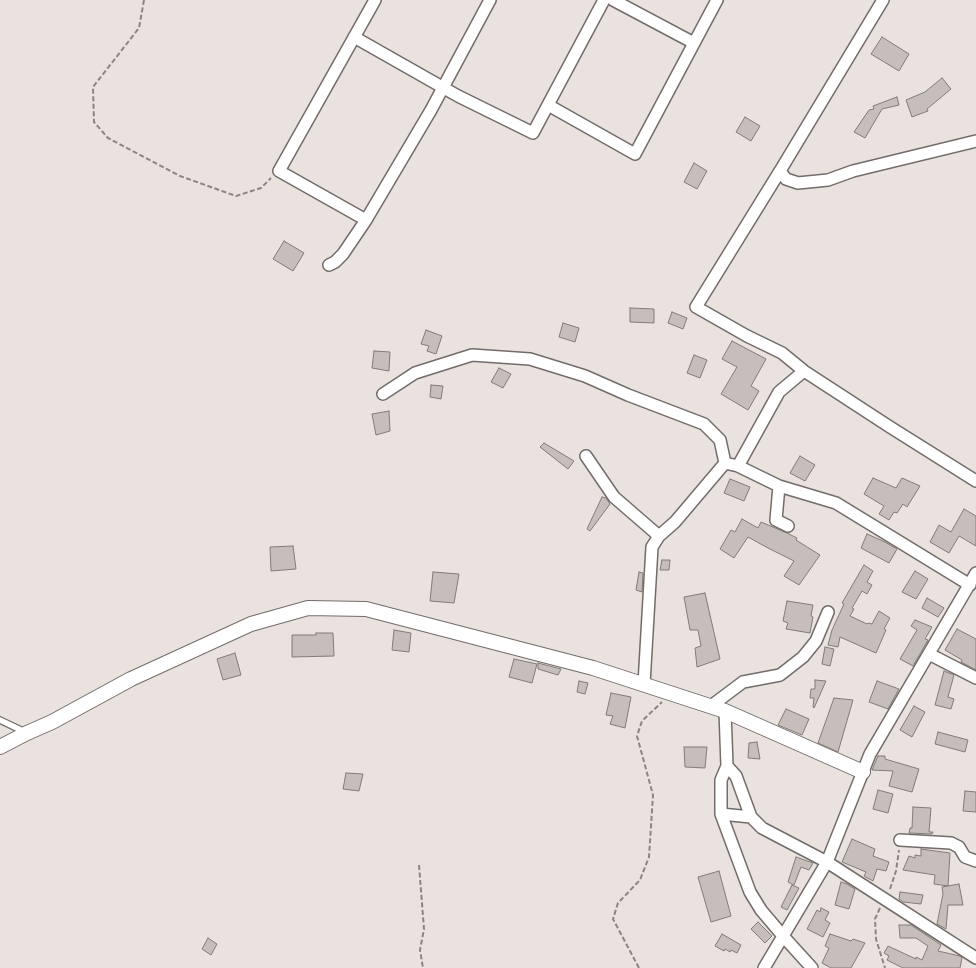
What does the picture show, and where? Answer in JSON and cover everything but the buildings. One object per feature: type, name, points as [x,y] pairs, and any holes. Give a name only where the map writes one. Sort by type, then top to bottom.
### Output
[{"type":"street","points":[[366,220],[279,171],[375,0]]},
{"type":"street","points":[[329,265],[343,254],[366,220],[443,88],[490,0]]},
{"type":"street","points":[[354,37],[443,88],[534,133],[604,0]]},
{"type":"street","points":[[613,0],[694,44]]},
{"type":"street","points":[[548,105],[635,154],[717,0]]},
{"type":"street","points":[[883,0],[696,307],[747,336],[782,353],[804,371],[976,481]]},
{"type":"street","points":[[780,171],[786,179],[798,183],[828,180],[854,171],[976,141]]},
{"type":"street","points":[[383,394],[415,373],[472,355],[530,359],[585,376],[628,395],[704,424],[720,440],[724,463],[675,522],[659,536],[652,547],[644,684]]},
{"type":"street","points":[[738,466],[779,392],[804,371]]},
{"type":"street","points":[[586,456],[614,497],[659,536]]},
{"type":"street","points":[[724,463],[738,466],[779,486],[836,503],[970,584]]},
{"type":"street","points":[[779,486],[776,520],[788,526]]},
{"type":"street","points":[[764,968],[827,862],[870,754],[976,573]]},
{"type":"street","points":[[0,747],[131,680],[251,624],[308,608],[366,608],[593,668],[672,693],[725,711],[863,772]]},
{"type":"street","points":[[711,706],[743,682],[780,675],[804,657],[816,641],[828,612]]},
{"type":"street","points":[[930,654],[976,678]]},
{"type":"street","points":[[725,711],[727,766],[721,780],[721,814],[750,892],[761,910],[812,968]]},
{"type":"street","points":[[727,766],[736,776],[751,817],[762,828],[827,862],[976,958]]},
{"type":"street","points":[[721,814],[751,817]]},
{"type":"street","points":[[900,840],[952,843],[958,847],[965,857],[976,861]]},
{"type":"lane","points":[[0,720],[27,733]]},
{"type":"path","points":[[144,0],[138,28],[93,87],[94,122],[108,138],[180,176],[236,196],[261,188],[279,171]]},
{"type":"path","points":[[639,968],[613,919],[618,903],[640,880],[649,858],[653,794],[637,736],[642,721],[672,693]]},
{"type":"path","points":[[420,865],[424,930],[420,950],[423,968]]}]
